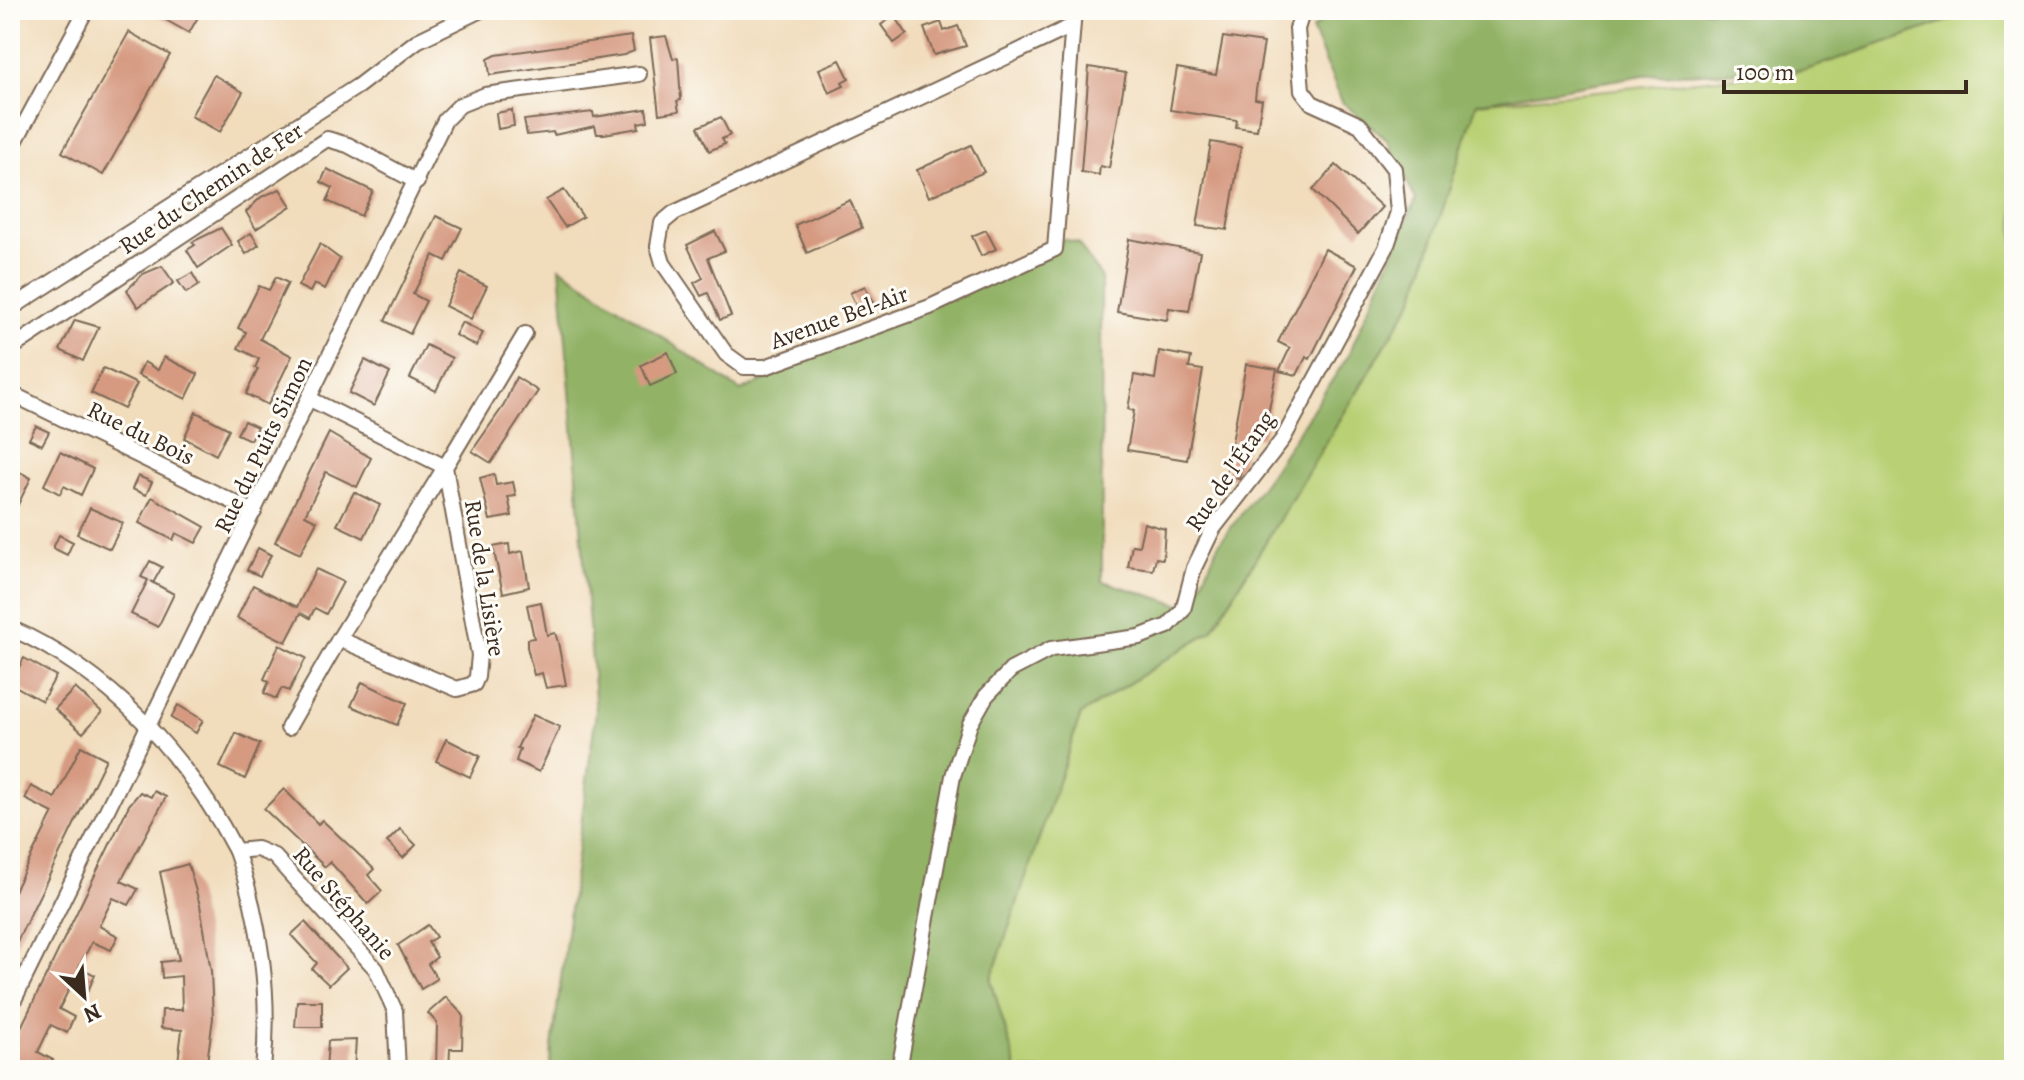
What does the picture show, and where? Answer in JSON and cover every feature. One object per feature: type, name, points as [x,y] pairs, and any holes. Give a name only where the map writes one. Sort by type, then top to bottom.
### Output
[{"type":"street","points":[[10,151],[86,10]]},
{"type":"street","points":[[10,309],[358,86],[417,41],[481,10]]},
{"type":"street","name":"Avenue Bel-Air","points":[[1072,26],[674,213],[662,223],[658,246],[663,263],[726,354],[744,367],[765,367],[930,307],[1055,249],[1074,10]]},
{"type":"street","name":"Rue de l'Étang","points":[[899,1070],[953,776],[970,724],[986,696],[1011,670],[1051,649],[1139,637],[1168,626],[1183,610],[1194,568],[1213,529],[1283,439],[1386,248],[1398,212],[1394,169],[1360,125],[1312,103],[1302,90],[1297,29],[1303,10]]},
{"type":"street","points":[[417,182],[445,120],[460,105],[485,95],[639,74]]},
{"type":"street","name":"Rue du Chemin de Fer","points":[[10,349],[327,139],[348,145],[417,182]]},
{"type":"street","name":"Rue du Puits Simon","points":[[10,1008],[417,182]]},
{"type":"street","name":"Rue de la Lisière","points":[[445,467],[479,655],[474,684],[457,689],[339,639],[525,334]]},
{"type":"street","name":"Rue du Bois","points":[[10,393],[254,512]]},
{"type":"street","points":[[310,399],[445,467]]},
{"type":"street","points":[[10,628],[89,673],[149,728],[199,787],[236,851],[246,878],[261,957],[266,1029],[263,1070]]},
{"type":"street","points":[[288,728],[339,639]]},
{"type":"street","name":"Rue Stéphanie","points":[[236,851],[257,849],[274,856],[376,969],[395,1011],[398,1070]]},
{"type":"green space","points":[[1335,10],[1978,10],[1806,70],[1644,75],[1477,103],[1414,298],[1212,630],[1081,714],[991,980],[1017,1070],[549,1070],[596,711],[560,267],[741,391],[1063,239],[1078,243],[1101,277],[1102,581],[1191,608],[1218,545],[1271,473],[1348,356],[1416,200],[1387,140],[1342,102],[1312,29]]},
{"type":"green space","points":[[1978,10],[2014,10],[2014,1070],[1017,1070],[991,980],[1081,714],[1212,630],[1414,298],[1477,103],[1806,70]]},
{"type":"building","points":[[148,10],[202,10],[189,33]]},
{"type":"building","points":[[894,15],[907,34],[894,43],[881,25]]},
{"type":"building","points":[[941,22],[944,31],[958,26],[966,46],[934,55],[924,28]]},
{"type":"building","points":[[129,32],[170,55],[103,175],[62,152]]},
{"type":"building","points":[[631,36],[634,51],[624,55],[490,75],[488,59],[496,55]]},
{"type":"building","points":[[666,36],[673,59],[678,58],[681,100],[677,101],[679,111],[659,114],[650,38]]},
{"type":"building","points":[[1223,37],[1264,43],[1255,99],[1262,100],[1257,130],[1236,127],[1237,120],[1170,110],[1177,68],[1216,75]]},
{"type":"building","points":[[840,60],[849,78],[842,82],[844,86],[829,93],[819,69]]},
{"type":"building","points":[[1089,67],[1126,73],[1109,168],[1100,166],[1099,175],[1081,172]]},
{"type":"building","points":[[214,75],[243,92],[220,132],[191,116]]},
{"type":"building","points":[[646,109],[648,121],[638,123],[639,128],[604,134],[597,134],[595,126],[554,135],[553,132],[527,135],[524,120],[593,112],[594,117]]},
{"type":"building","points":[[512,110],[514,126],[498,129],[496,113]]},
{"type":"building","points":[[721,117],[730,135],[722,139],[725,144],[709,151],[698,127]]},
{"type":"building","points":[[1211,142],[1241,147],[1227,230],[1197,226]]},
{"type":"building","points":[[971,145],[984,172],[929,197],[917,170]]},
{"type":"building","points":[[1336,165],[1382,207],[1358,234],[1313,190]]},
{"type":"building","points":[[327,169],[373,191],[361,216],[327,201],[333,188],[321,182]]},
{"type":"building","points":[[280,189],[291,206],[256,229],[246,212],[261,197]]},
{"type":"building","points":[[564,190],[583,217],[565,227],[546,200]]},
{"type":"building","points":[[850,200],[862,228],[807,253],[795,225]]},
{"type":"building","points":[[436,216],[462,228],[446,261],[434,255],[413,294],[426,301],[410,334],[385,321]]},
{"type":"building","points":[[221,228],[232,245],[198,268],[187,250],[195,245],[192,242]]},
{"type":"building","points":[[986,230],[996,249],[981,256],[972,236]]},
{"type":"building","points":[[715,231],[725,251],[708,258],[731,316],[720,320],[708,293],[701,296],[694,283],[703,278],[687,245]]},
{"type":"building","points":[[251,233],[259,245],[246,254],[238,241]]},
{"type":"building","points":[[1129,239],[1200,252],[1189,311],[1169,308],[1167,320],[1117,312]]},
{"type":"building","points":[[320,244],[340,259],[325,289],[314,284],[310,292],[298,286]]},
{"type":"building","points":[[1325,249],[1357,266],[1310,359],[1306,357],[1297,375],[1279,371],[1290,348],[1278,342]]},
{"type":"building","points":[[162,266],[174,283],[138,307],[127,290],[143,274]]},
{"type":"building","points":[[192,273],[199,285],[186,293],[178,281]]},
{"type":"building","points":[[461,273],[487,286],[471,319],[445,306]]},
{"type":"building","points":[[276,277],[288,283],[260,339],[292,356],[268,405],[246,394],[258,369],[255,368],[259,359],[238,348],[246,332],[238,328],[259,286],[269,290]]},
{"type":"building","points":[[865,286],[874,305],[859,312],[850,293]]},
{"type":"building","points":[[75,320],[99,327],[83,361],[60,350]]},
{"type":"building","points":[[462,322],[483,333],[476,346],[455,335]]},
{"type":"building","points":[[426,345],[452,358],[436,391],[410,378]]},
{"type":"building","points":[[1159,351],[1191,357],[1189,368],[1203,370],[1187,460],[1127,450],[1134,411],[1128,409],[1134,375],[1155,379]]},
{"type":"building","points":[[668,352],[677,374],[650,386],[641,365]]},
{"type":"building","points":[[164,357],[198,374],[186,399],[138,375],[144,362],[158,370]]},
{"type":"building","points":[[365,360],[390,373],[374,406],[349,393]]},
{"type":"building","points":[[1246,364],[1277,369],[1265,430],[1261,438],[1248,435],[1239,479],[1226,476]]},
{"type":"building","points":[[103,368],[137,384],[124,409],[91,393]]},
{"type":"building","points":[[516,377],[538,391],[491,463],[472,451],[504,405]]},
{"type":"building","points":[[196,412],[229,429],[216,455],[184,438]]},
{"type":"building","points":[[244,421],[257,427],[250,440],[237,434]]},
{"type":"building","points":[[36,426],[49,432],[42,445],[29,439]]},
{"type":"building","points":[[329,433],[371,458],[357,487],[326,472],[305,515],[317,521],[300,554],[275,542]]},
{"type":"building","points":[[60,452],[93,469],[81,495],[64,486],[60,494],[44,485]]},
{"type":"building","points":[[10,467],[31,478],[10,521]]},
{"type":"building","points":[[494,474],[496,485],[513,482],[516,496],[508,497],[512,516],[490,520],[480,478]]},
{"type":"building","points":[[138,476],[152,482],[146,495],[132,489]]},
{"type":"building","points":[[354,492],[380,505],[364,538],[337,525]]},
{"type":"building","points":[[152,497],[205,527],[196,543],[176,533],[173,540],[139,523]]},
{"type":"building","points":[[90,508],[123,523],[110,549],[77,534]]},
{"type":"building","points":[[1144,523],[1165,529],[1163,559],[1156,558],[1153,570],[1128,567],[1132,545],[1139,546]]},
{"type":"building","points":[[59,535],[73,542],[67,555],[53,548]]},
{"type":"building","points":[[509,544],[510,554],[523,551],[529,587],[503,593],[493,547]]},
{"type":"building","points":[[258,548],[271,555],[260,576],[247,570]]},
{"type":"building","points":[[150,561],[162,567],[153,583],[174,594],[158,627],[131,614],[148,580],[141,577]]},
{"type":"building","points":[[316,569],[343,582],[326,614],[315,608],[310,618],[301,613],[286,642],[237,618],[253,585],[297,607]]},
{"type":"building","points":[[541,602],[547,635],[555,633],[558,642],[566,685],[546,688],[542,673],[534,675],[527,647],[527,639],[534,638],[527,605]]},
{"type":"building","points":[[279,645],[306,658],[289,691],[282,688],[276,699],[264,693],[269,682],[264,679]]},
{"type":"building","points":[[24,658],[56,676],[42,701],[10,683]]},
{"type":"building","points":[[362,682],[407,703],[397,725],[351,706]]},
{"type":"building","points":[[75,688],[102,712],[83,733],[55,709]]},
{"type":"building","points":[[178,705],[203,720],[196,733],[171,718]]},
{"type":"building","points":[[533,715],[560,727],[539,772],[516,761],[520,749],[517,748]]},
{"type":"building","points":[[236,733],[260,744],[245,779],[220,767]]},
{"type":"building","points":[[446,739],[480,756],[470,777],[436,761]]},
{"type":"building","points":[[81,746],[106,759],[10,956],[10,899],[53,813],[25,799],[31,786],[55,798]]},
{"type":"building","points":[[284,789],[318,824],[322,820],[374,869],[368,875],[382,891],[368,904],[330,862],[325,867],[264,809]]},
{"type":"building","points":[[154,791],[166,797],[121,881],[138,889],[129,905],[113,898],[99,926],[118,936],[111,950],[92,942],[79,967],[95,975],[88,991],[72,983],[59,1009],[74,1017],[67,1033],[51,1025],[38,1052],[53,1060],[48,1070],[10,1070],[10,1050],[129,805],[140,792],[151,797]]},
{"type":"building","points":[[400,829],[416,845],[403,858],[387,842]]},
{"type":"building","points":[[188,864],[200,905],[211,971],[213,1018],[206,1070],[177,1070],[182,1030],[161,1028],[162,1010],[182,1010],[181,976],[162,978],[161,962],[179,960],[160,872]]},
{"type":"building","points":[[305,922],[347,968],[329,985],[312,969],[317,963],[291,935]]},
{"type":"building","points":[[428,925],[436,937],[428,942],[437,957],[428,964],[437,979],[421,989],[398,945]]},
{"type":"building","points":[[446,997],[463,1015],[462,1049],[450,1049],[449,1070],[436,1070],[437,1023],[428,1013]]},
{"type":"building","points":[[297,1001],[322,1001],[322,1027],[295,1027]]},
{"type":"building","points":[[356,1040],[354,1070],[326,1070],[328,1041]]}]
